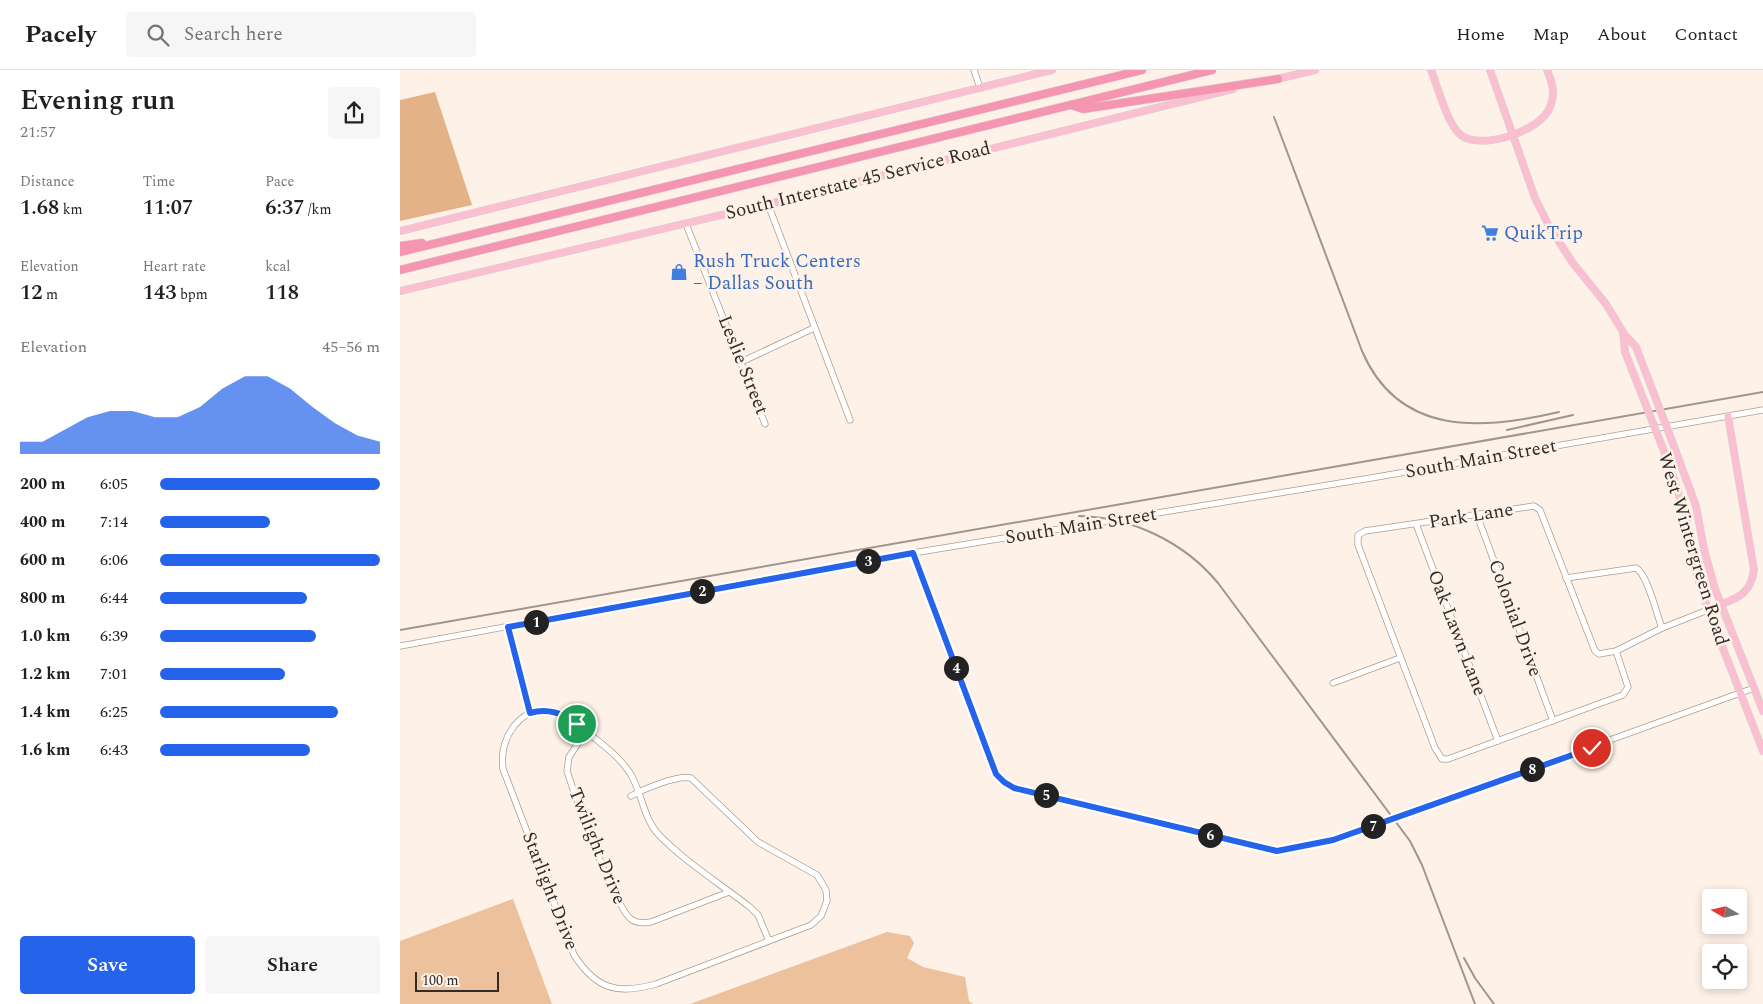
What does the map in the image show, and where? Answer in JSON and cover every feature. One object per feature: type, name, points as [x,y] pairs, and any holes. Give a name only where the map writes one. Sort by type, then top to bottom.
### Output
[{"type":"highway","points":[[1102,80],[1124,70]]},
{"type":"highway","points":[[400,252],[1142,70]]},
{"type":"highway","points":[[400,270],[1212,70]]},
{"type":"highway","points":[[1069,105],[1083,109],[1278,79]]},
{"type":"highway","points":[[400,246],[434,244]]},
{"type":"main road","points":[[400,231],[1052,70]]},
{"type":"main road","name":"South Interstate 45 Service Road","points":[[400,291],[686,224],[1128,114],[1315,70]]},
{"type":"main road","points":[[1431,70],[1452,124],[1463,136],[1484,142],[1537,124],[1548,112],[1553,90],[1547,70]]},
{"type":"main road","points":[[1490,70],[1535,198],[1549,226],[1572,262],[1618,321],[1623,332]]},
{"type":"main road","name":"West Wintergreen Road","points":[[1623,332],[1624,352],[1669,464],[1686,517],[1696,572],[1708,610],[1763,751]]},
{"type":"main road","name":"West Wintergreen Road","points":[[1623,332],[1636,347],[1681,464],[1696,506],[1704,549],[1721,604],[1763,711]]},
{"type":"main road","points":[[1708,610],[1744,594],[1749,589],[1754,570],[1728,416]]},
{"type":"street","points":[[974,70],[980,88]]},
{"type":"street","points":[[768,204],[850,420]]},
{"type":"street","name":"Leslie Street","points":[[686,224],[766,424]]},
{"type":"street","points":[[741,362],[814,328]]},
{"type":"street","name":"South Main Street","points":[[400,646],[913,553],[1361,480],[1763,410]]},
{"type":"street","name":"Park Lane","points":[[1537,507],[1594,650],[1603,655],[1616,651],[1627,680],[1627,692],[1618,698],[1448,759],[1442,759],[1434,748],[1357,539],[1358,535],[1365,531],[1477,515],[1537,507]]},
{"type":"street","name":"Colonial Drive","points":[[1477,515],[1553,721]]},
{"type":"street","name":"Oak Lawn Lane","points":[[1416,524],[1498,741]]},
{"type":"street","points":[[913,553],[996,774],[1004,782],[1014,788],[1277,851],[1333,840],[1754,688]]},
{"type":"street","points":[[1566,578],[1631,567],[1640,570],[1662,628]]},
{"type":"street","points":[[1616,651],[1662,628],[1708,610]]},
{"type":"street","points":[[508,627],[530,713],[546,711],[562,714],[586,731],[626,766],[647,814],[659,834],[758,915],[769,941]]},
{"type":"street","points":[[1333,683],[1400,658]]},
{"type":"street","name":"Starlight Drive","points":[[530,713],[516,724],[505,742],[502,752],[503,769],[574,956],[588,975],[608,986],[619,989],[643,988],[769,941],[816,921],[825,909],[827,900],[822,882],[809,870],[758,842],[691,778],[678,778],[638,792]]},
{"type":"street","name":"Twilight Drive","points":[[586,731],[569,757],[567,771],[612,889],[632,920],[651,922],[729,892]]},
{"type":"street","points":[[631,796],[638,792]]},
{"type":"shaded area","points":[[435,92],[472,205],[400,221],[400,100]]},
{"type":"shaded area","points":[[513,899],[552,1004],[400,1004],[400,941]]},
{"type":"shaded area","points":[[887,932],[910,936],[914,943],[907,958],[923,967],[965,977],[969,1001],[973,1004],[690,1004]]},
{"type":"railway","points":[[1274,117],[1362,351],[1378,379],[1398,399],[1420,413],[1446,421],[1473,423],[1501,422],[1559,412]]},
{"type":"railway","points":[[400,630],[1763,392]]},
{"type":"railway","points":[[1507,430],[1573,415]]},
{"type":"railway","points":[[1079,516],[1099,517],[1118,521],[1156,535],[1189,555],[1218,583],[1410,841],[1422,865],[1475,1004]]},
{"type":"railway","points":[[1464,958],[1475,978],[1494,1004]]},
{"type":"place","name":"QuikTrip","points":[[1490,233]]},
{"type":"place","name":"Rush Truck Centers – Dallas South","points":[[679,272]]},
{"type":"route","points":[[577,724],[570,718],[554,712],[537,711],[530,713],[508,627],[913,553],[996,774],[1014,788],[1277,851],[1333,840],[1592,748]]}]
